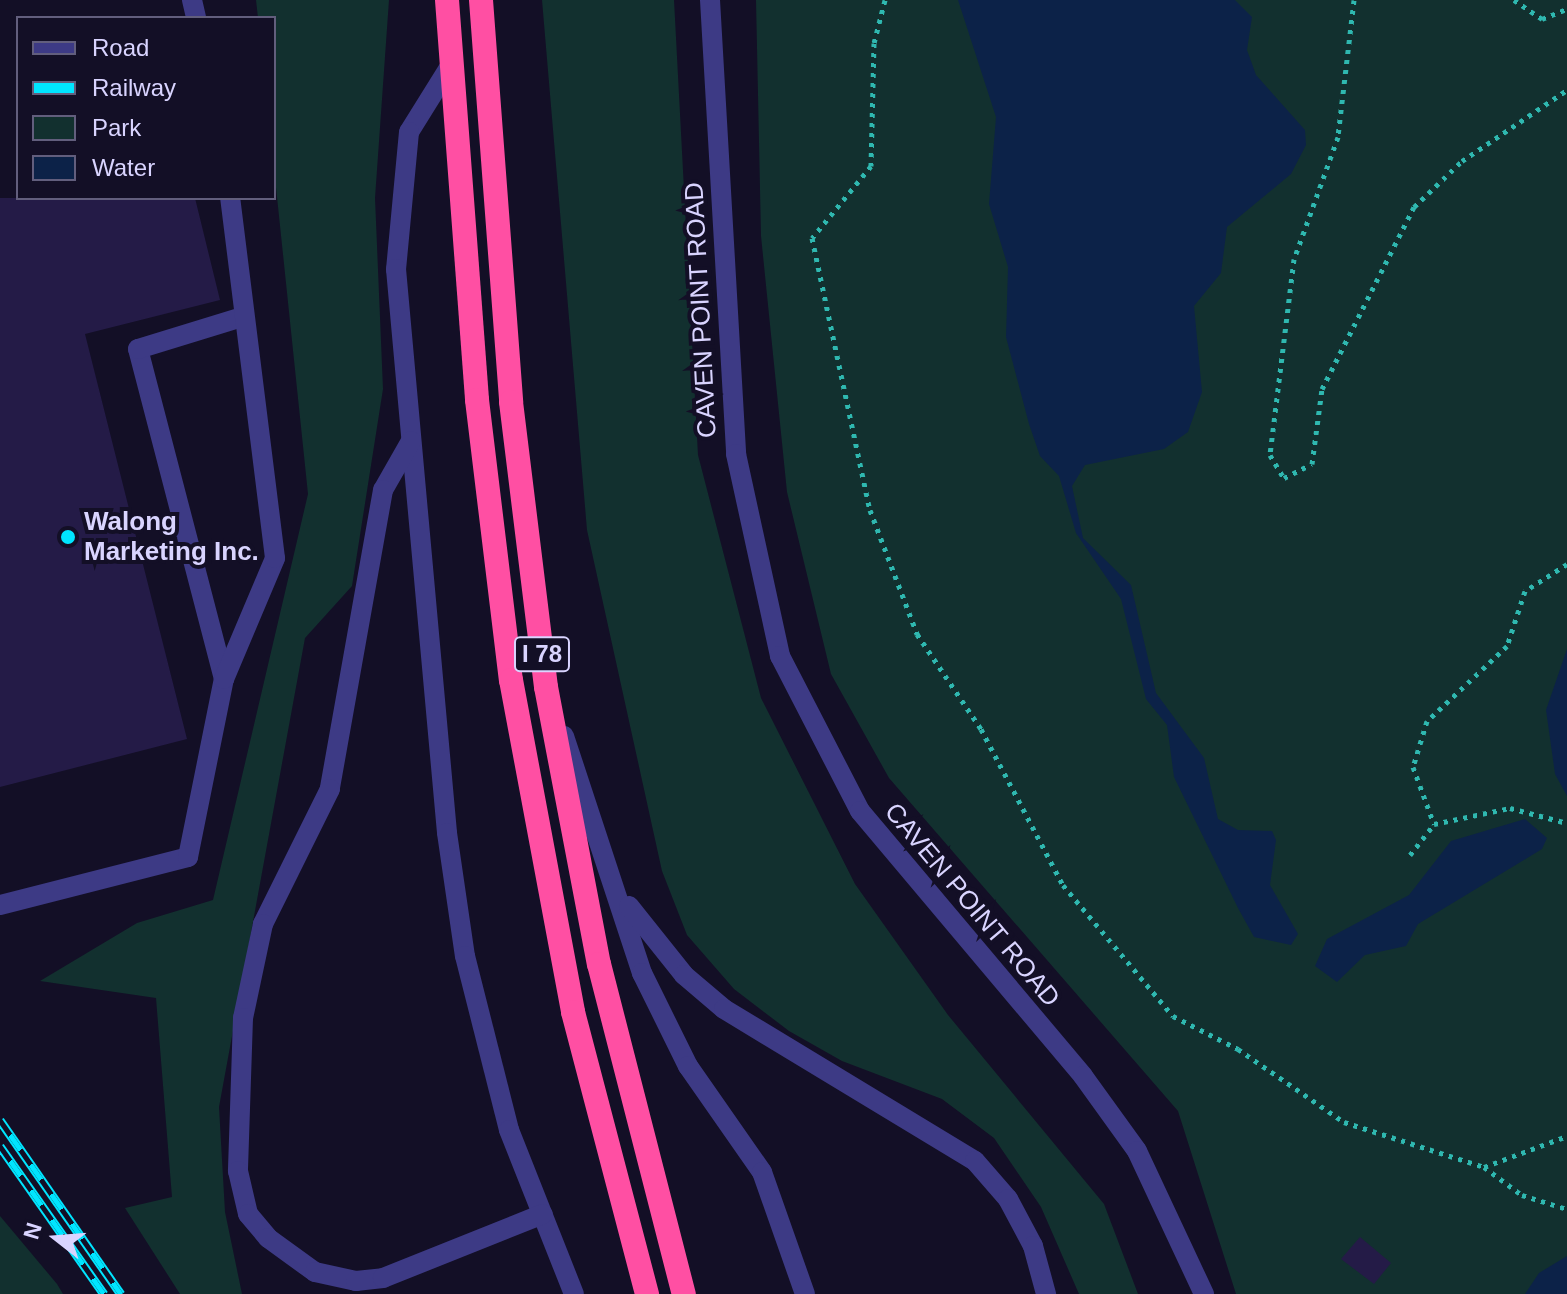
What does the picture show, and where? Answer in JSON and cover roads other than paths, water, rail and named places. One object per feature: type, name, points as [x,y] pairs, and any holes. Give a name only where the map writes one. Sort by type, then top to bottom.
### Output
[{"type":"highway","name":"I 78","points":[[447,0],[478,414],[513,694],[573,1012],[647,1294]]},
{"type":"highway","name":"I 78","points":[[481,0],[511,402],[546,687],[599,964],[684,1294]]},
{"type":"street","name":"CAVEN POINT ROAD","points":[[710,0],[736,454],[780,656],[860,811],[1083,1076],[1137,1151],[1204,1294]]},
{"type":"street","points":[[452,63],[409,132],[398,191],[396,269],[411,441],[465,956],[509,1130],[574,1294]]},
{"type":"street","points":[[0,905],[188,857],[224,679],[275,558],[242,317],[230,200]]},
{"type":"street","points":[[224,679],[138,349],[242,317]]},
{"type":"street","points":[[411,441],[383,490],[330,789],[263,924],[243,1018],[238,1171],[248,1214],[268,1238],[315,1272],[356,1281],[383,1278],[543,1214]]},
{"type":"street","points":[[546,687],[617,887],[642,973],[688,1066],[762,1172],[805,1294]]},
{"type":"street","points":[[617,887],[665,954],[724,1009],[975,1161],[1008,1199],[1033,1246],[1046,1294]]},
{"type":"water","points":[[958,0],[1235,0],[1252,17],[1247,50],[1256,75],[1305,130],[1306,145],[1291,174],[1227,227],[1221,273],[1194,306],[1202,392],[1188,432],[1164,449],[1085,465],[1072,486],[1083,538],[1131,585],[1156,693],[1204,758],[1218,819],[1238,830],[1272,831],[1276,840],[1270,885],[1298,934],[1291,945],[1254,937],[1238,908],[1174,777],[1167,725],[1146,699],[1121,599],[1076,533],[1059,476],[1040,456],[1006,337],[1008,267],[989,204],[996,117]]},
{"type":"water","points":[[1567,649],[1567,796],[1555,774],[1546,710]]},
{"type":"water","points":[[1525,819],[1547,838],[1542,849],[1418,924],[1406,946],[1365,955],[1337,982],[1315,966],[1327,939],[1409,895],[1451,841]]},
{"type":"water","points":[[1567,1256],[1567,1294],[1525,1294],[1539,1273]]},
{"type":"railway","points":[[0,1120],[121,1294]]},
{"type":"railway","points":[[0,1146],[104,1294]]},
{"type":"place","name":"Walong Marketing Inc.","points":[[68,537]]}]
